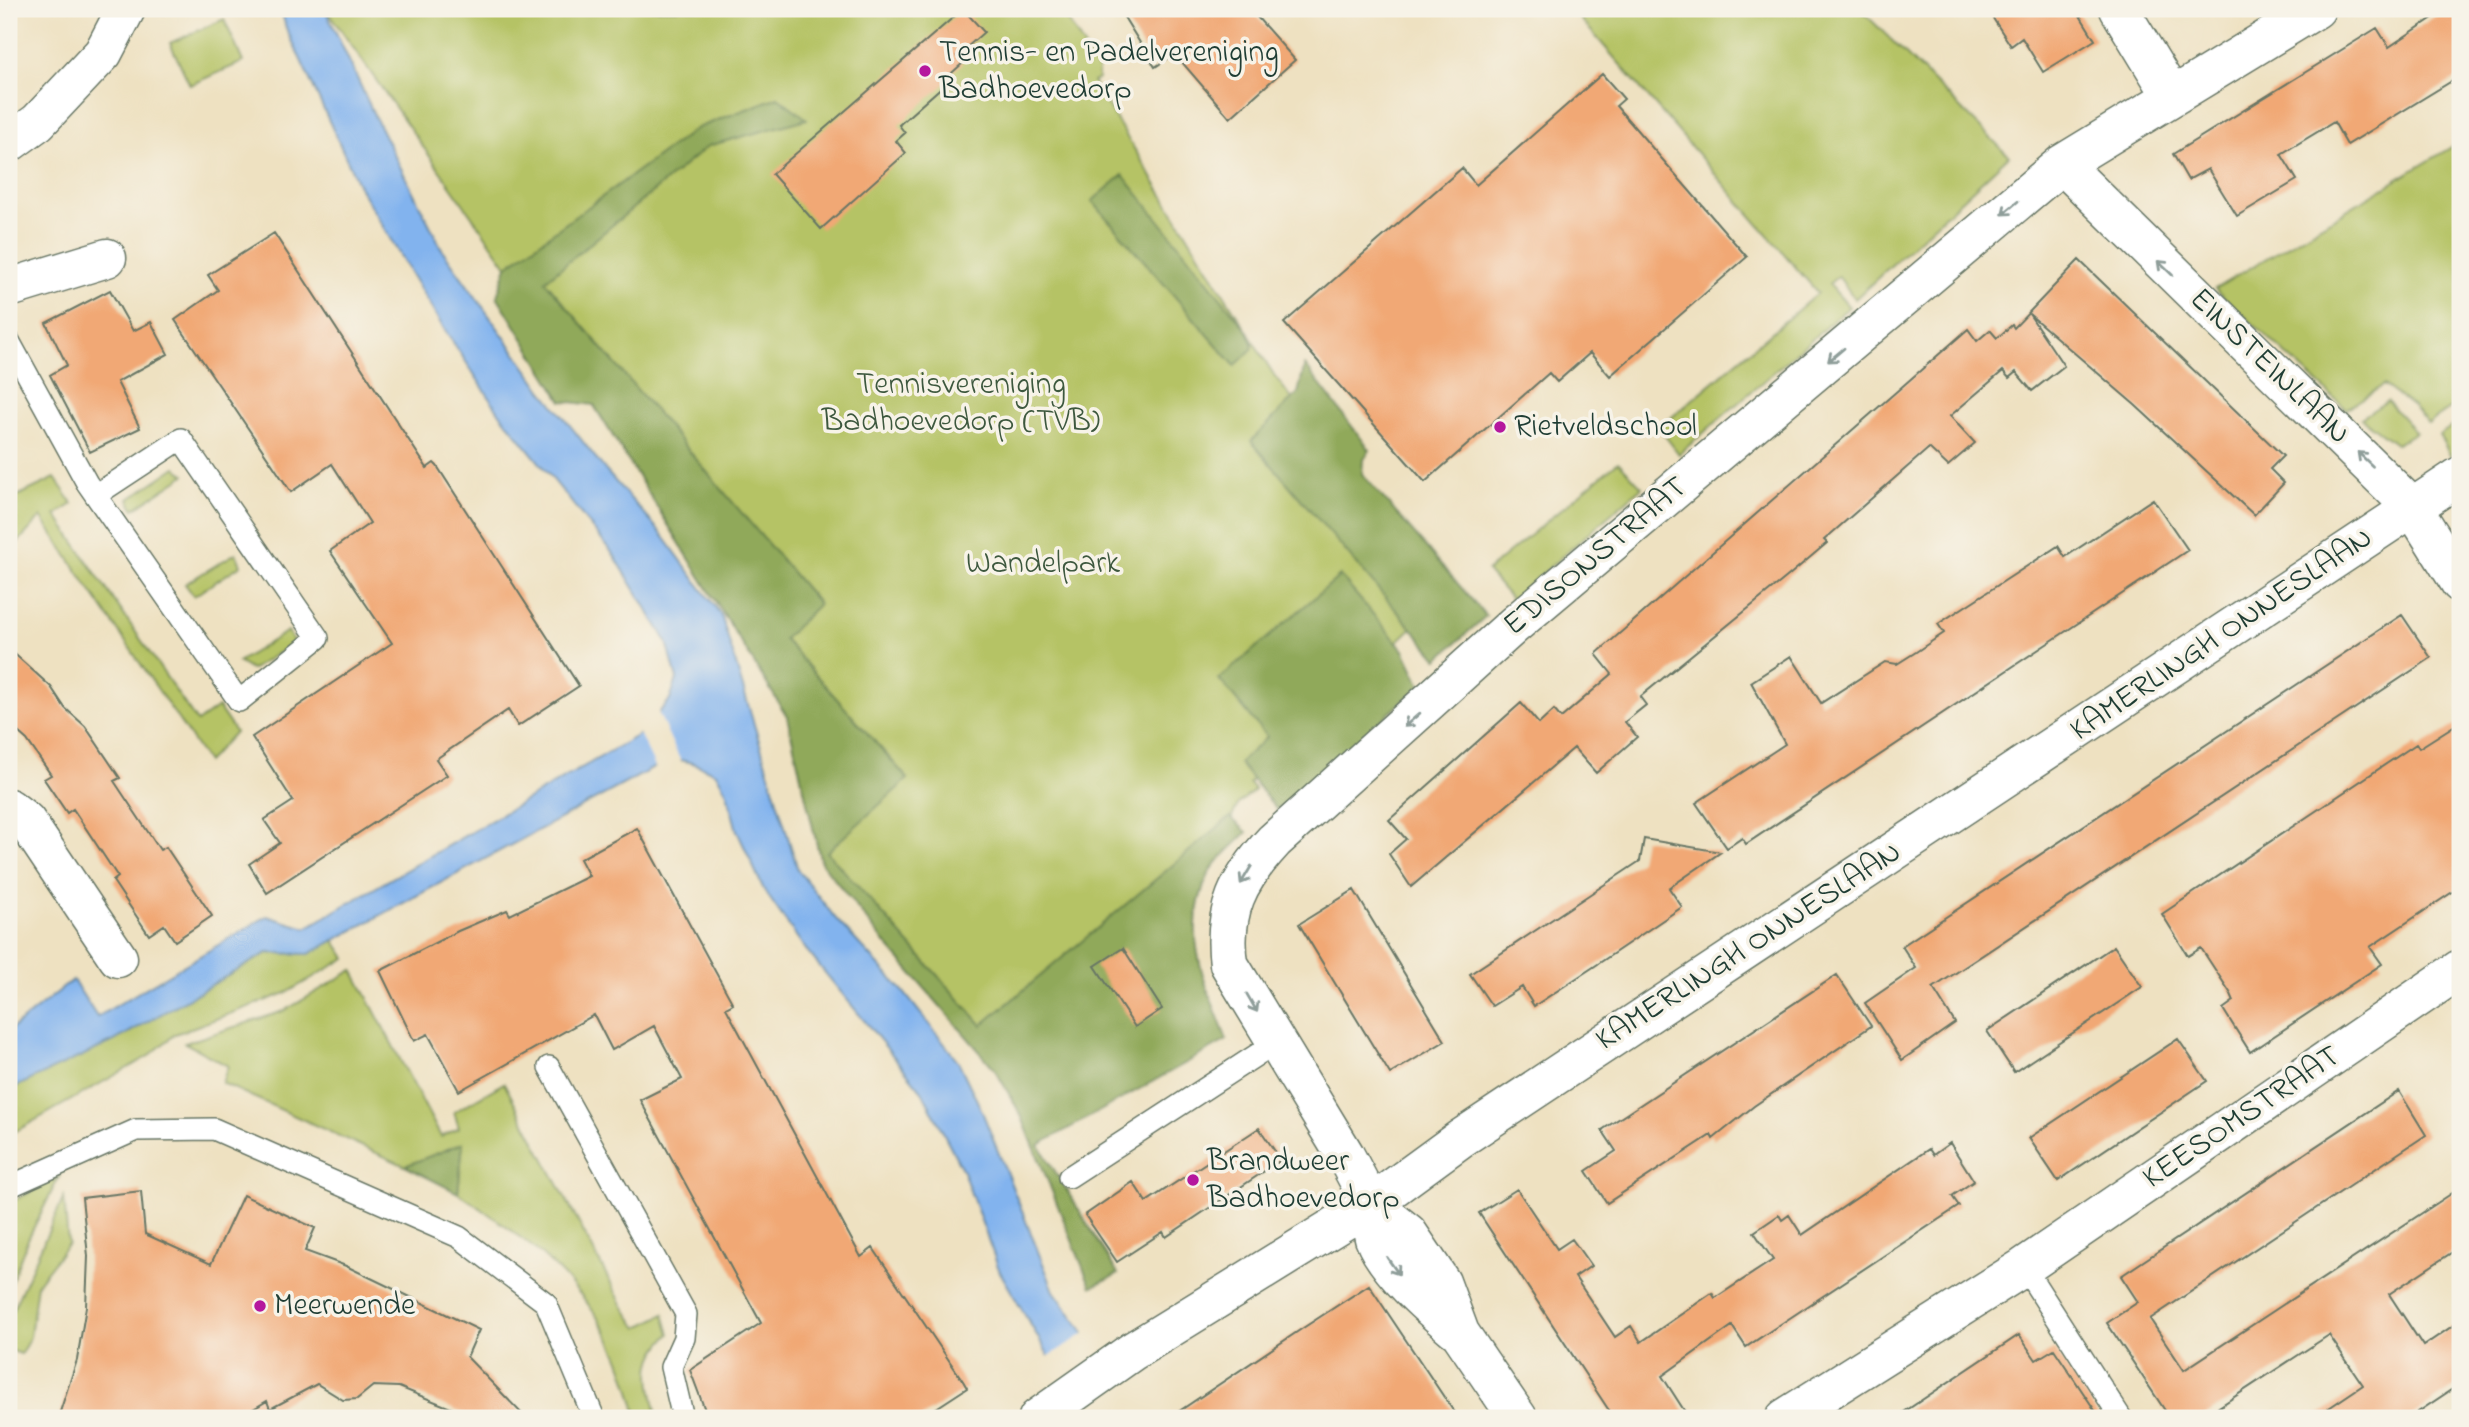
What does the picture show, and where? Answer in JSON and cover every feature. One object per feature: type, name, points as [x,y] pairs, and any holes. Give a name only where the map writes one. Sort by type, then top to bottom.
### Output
[{"type":"street","points":[[9,143],[38,122],[86,73],[103,53],[126,9]]},
{"type":"street","points":[[2119,9],[2172,96]]},
{"type":"street","name":"EDISONSTRAAT","points":[[1275,1043],[1229,964],[1225,934],[1232,906],[1246,872],[1274,841],[1514,625],[2062,164],[2315,9]]},
{"type":"street","name":"EINSTEINLAAN","points":[[2062,164],[2413,508],[2460,583]]},
{"type":"street","points":[[9,288],[107,258]]},
{"type":"street","name":"KAMERLINGH ONNESLAAN","points":[[1042,1416],[1133,1350],[1371,1204],[1460,1139],[1575,1062],[2460,476]]},
{"type":"street","points":[[9,808],[26,821],[118,958]]},
{"type":"street","name":"KEESOMSTRAAT","points":[[1786,1418],[2024,1267],[2460,969]]},
{"type":"street","points":[[1275,1043],[1337,1142],[1371,1204],[1374,1237],[1398,1273],[1421,1299],[1460,1333],[1518,1418]]},
{"type":"lane","points":[[9,341],[96,495],[239,701],[318,638],[181,439],[96,495]]},
{"type":"lane","points":[[1069,1177],[1275,1043]]},
{"type":"lane","points":[[549,1067],[686,1314],[684,1338],[671,1367],[682,1418]]},
{"type":"lane","points":[[13,1185],[136,1130],[214,1129],[458,1237],[547,1303],[594,1418]]},
{"type":"lane","points":[[2024,1267],[2121,1418]]},
{"type":"green space","name":"Tennisvereniging Badhoevedorp (TVB)","points":[[326,9],[1061,9],[1098,70],[1098,79],[1093,82],[1274,375],[1442,599],[1249,783],[1255,790],[1239,803],[1181,917],[1021,1115],[995,1069],[882,939],[821,862],[787,716],[507,266]]},
{"type":"green space","points":[[1572,9],[1860,9],[2009,156],[1855,299],[1838,276],[1829,284],[1849,307],[1679,454],[1659,428],[1818,293]]},
{"type":"green space","points":[[224,19],[243,62],[190,85],[170,43]]},
{"type":"green space","points":[[778,97],[807,119],[708,146],[545,281],[819,604],[784,639],[908,779],[827,852],[982,1025],[1230,817],[1247,832],[1213,867],[1201,894],[1196,916],[1196,936],[1204,978],[1227,1040],[1039,1145],[1118,1274],[1091,1287],[1021,1115],[995,1069],[882,939],[821,862],[787,716],[594,405],[562,401],[497,296],[507,266],[697,128]]},
{"type":"green space","points":[[2460,142],[2460,402],[2428,424],[2413,407],[2384,385],[2346,409],[2215,289]]},
{"type":"green space","points":[[1123,175],[1249,333],[1253,348],[1235,366],[1092,201]]},
{"type":"green space","points":[[1305,365],[1370,450],[1363,461],[1362,474],[1486,616],[1438,659],[1251,441],[1298,393]]},
{"type":"green space","points":[[2387,401],[2416,432],[2396,444],[2361,418]]},
{"type":"green space","points":[[2460,421],[2460,450],[2451,456],[2439,435]]},
{"type":"green space","points":[[1618,462],[1642,487],[1512,600],[1487,571]]},
{"type":"green space","points":[[176,467],[185,475],[134,509],[129,499]]},
{"type":"green space","points":[[55,478],[73,504],[56,515],[197,722],[218,707],[235,732],[207,762],[41,517],[9,552],[9,500]]},
{"type":"green space","points":[[236,553],[241,565],[194,596],[185,584]]},
{"type":"green space","points":[[1340,576],[1404,650],[1421,686],[1277,810],[1239,763],[1267,737],[1219,679]]},
{"type":"green space","points":[[288,631],[294,643],[251,670],[238,662]]},
{"type":"green space","points":[[334,940],[346,958],[286,993],[175,1034],[149,1056],[9,1135],[9,1090],[114,1041],[268,953],[309,954]]},
{"type":"green space","points":[[353,970],[441,1137],[459,1128],[454,1112],[504,1083],[623,1306],[638,1328],[664,1314],[670,1334],[654,1354],[650,1373],[657,1418],[638,1418],[616,1351],[587,1302],[527,1242],[458,1193],[463,1143],[405,1166],[222,1083],[228,1066],[185,1043],[284,1011]]},
{"type":"green space","points":[[463,1143],[458,1193],[405,1166]]},
{"type":"green space","points":[[59,1177],[29,1237],[9,1288],[9,1203]]},
{"type":"green space","points":[[64,1197],[68,1244],[37,1284],[30,1337],[21,1354],[9,1350],[9,1318]]},
{"type":"water","points":[[281,9],[325,9],[376,119],[443,251],[542,390],[607,472],[661,533],[721,615],[798,870],[836,919],[902,990],[958,1061],[981,1109],[1054,1291],[1080,1326],[1130,1418],[1085,1418],[1000,1272],[962,1169],[922,1091],[803,946],[764,890],[737,831],[727,793],[716,773],[693,763],[672,758],[309,954],[267,953],[114,1041],[9,1090],[9,1031],[73,980],[97,1017],[267,916],[306,928],[640,734],[670,700],[677,679],[667,642],[614,555],[501,415],[441,324],[360,188],[286,28]]},
{"type":"pier","points":[[657,710],[682,764],[673,762],[657,771],[638,731]]},
{"type":"pier","points":[[1087,1332],[1132,1416],[1129,1418],[1081,1418],[1046,1358]]},
{"type":"building","points":[[963,9],[984,32],[957,56],[963,63],[944,80],[946,83],[899,125],[905,133],[896,141],[906,153],[821,229],[772,174]]},
{"type":"building","points":[[1119,9],[1250,9],[1295,60],[1230,118],[1175,54],[1155,67]]},
{"type":"building","points":[[1987,9],[2076,9],[2095,40],[2043,72],[2022,38],[2011,46]]},
{"type":"building","points":[[2446,9],[2460,9],[2460,76],[2347,145],[2334,122],[2281,154],[2297,180],[2237,216],[2208,169],[2188,180],[2173,154],[2377,28],[2389,47]]},
{"type":"building","points":[[1602,74],[1624,99],[1616,106],[1747,257],[1610,376],[1590,353],[1557,382],[1549,373],[1425,482],[1284,323],[1462,168],[1476,185]]},
{"type":"building","points":[[274,233],[427,468],[434,463],[437,466],[579,686],[518,726],[508,710],[436,759],[447,775],[267,893],[249,864],[280,843],[264,820],[293,801],[252,737],[392,643],[330,551],[370,523],[332,464],[291,492],[175,320],[218,290],[208,275]]},
{"type":"building","points":[[2079,260],[2283,456],[2270,469],[2284,483],[2254,515],[2135,405],[2029,314],[2064,366],[2032,391],[2016,372],[2009,378],[2003,371],[1950,416],[1975,443],[1948,466],[1929,448],[1824,540],[1827,543],[1640,697],[1646,705],[1625,722],[1637,737],[1596,773],[1574,748],[1411,887],[1389,854],[1406,839],[1389,820],[1521,703],[1539,724],[1554,710],[1561,718],[1612,674],[1596,654],[1968,329],[1977,341],[1990,330],[1997,338],[2012,325],[2014,328]]},
{"type":"building","points":[[110,290],[133,331],[151,322],[168,354],[117,382],[140,428],[90,452],[50,375],[67,365],[46,323]]},
{"type":"building","points":[[2153,499],[2188,550],[1746,844],[1742,838],[1727,848],[1696,803],[1785,744],[1751,682],[1791,656],[1821,703],[1885,662],[1897,664],[1916,652],[1944,633],[1938,624],[2058,546],[2065,557]]},
{"type":"building","points":[[2402,615],[2431,658],[1933,988],[1955,1023],[1902,1060],[1865,1003],[1916,968],[1902,946]]},
{"type":"building","points":[[9,649],[51,687],[65,708],[85,726],[120,778],[114,781],[160,850],[166,847],[212,916],[175,941],[164,925],[149,935],[113,881],[118,877],[73,809],[67,813],[44,779],[51,775],[27,740],[9,724]]},
{"type":"building","points":[[2460,722],[2460,887],[2370,947],[2382,964],[2250,1052],[2223,1009],[2234,1001],[2231,994],[2201,948],[2188,956],[2162,914],[2416,744],[2419,748]]},
{"type":"building","points":[[637,828],[733,1004],[726,1008],[861,1257],[873,1248],[967,1388],[921,1418],[708,1418],[690,1370],[761,1323],[640,1100],[682,1079],[654,1026],[612,1050],[594,1015],[459,1091],[428,1034],[414,1041],[380,971],[458,931],[507,910],[510,915],[589,876],[580,859]]},
{"type":"building","points":[[1644,839],[1721,852],[1669,888],[1682,907],[1595,966],[1534,1006],[1522,987],[1492,1006],[1470,974],[1640,861]]},
{"type":"building","points":[[1354,890],[1445,1041],[1390,1074],[1299,924]]},
{"type":"building","points":[[2114,946],[2142,987],[2014,1072],[1987,1031]]},
{"type":"building","points":[[1123,948],[1162,1009],[1135,1027],[1095,966]]},
{"type":"building","points":[[1837,975],[1871,1026],[1754,1106],[1713,1139],[1711,1135],[1607,1203],[1586,1171],[1616,1151],[1602,1130]]},
{"type":"building","points":[[2178,1039],[2207,1081],[2058,1181],[2029,1138]]},
{"type":"building","points":[[2399,1091],[2426,1135],[2150,1319],[2184,1370],[2460,1188],[2460,1247],[2389,1294],[2423,1346],[2460,1321],[2460,1384],[2409,1418],[2314,1418],[2363,1385],[2329,1335],[2202,1418],[2170,1418],[2107,1323],[2138,1302],[2121,1276]]},
{"type":"building","points":[[1259,1128],[1281,1160],[1166,1237],[1163,1232],[1117,1262],[1085,1215],[1133,1182],[1146,1202]]},
{"type":"building","points":[[1950,1143],[1974,1181],[1952,1196],[1959,1206],[1746,1347],[1732,1326],[1662,1376],[1689,1418],[1614,1418],[1479,1213],[1517,1189],[1557,1249],[1572,1239],[1591,1266],[1575,1277],[1615,1337],[1631,1326],[1641,1342],[1712,1293],[1715,1298],[1773,1260],[1754,1232],[1779,1215],[1782,1220],[1789,1215],[1802,1235],[1929,1149],[1933,1155]]},
{"type":"building","name":"Meerwende","points":[[141,1191],[145,1234],[211,1264],[243,1195],[315,1228],[305,1251],[346,1266],[479,1330],[467,1357],[526,1418],[475,1418],[399,1387],[373,1386],[357,1399],[343,1400],[317,1384],[270,1409],[267,1401],[238,1418],[58,1418],[77,1360],[86,1307],[88,1256],[82,1198]]},
{"type":"building","points":[[1369,1285],[1458,1418],[1169,1418],[1303,1328]]},
{"type":"building","points":[[2019,1335],[2036,1360],[2054,1349],[2100,1418],[1895,1418]]},
{"type":"place","name":"Tennis- en Padelvereniging Badhoevedorp","points":[[925,71]]},
{"type":"place","name":"Rietveldschool","points":[[1500,427]]},
{"type":"place","name":"Brandweer Badhoevedorp","points":[[1193,1180]]},
{"type":"place","name":"Meerwende","points":[[260,1306]]},
{"type":"park label","name":"Wandelpark","points":[[1043,564]]}]
